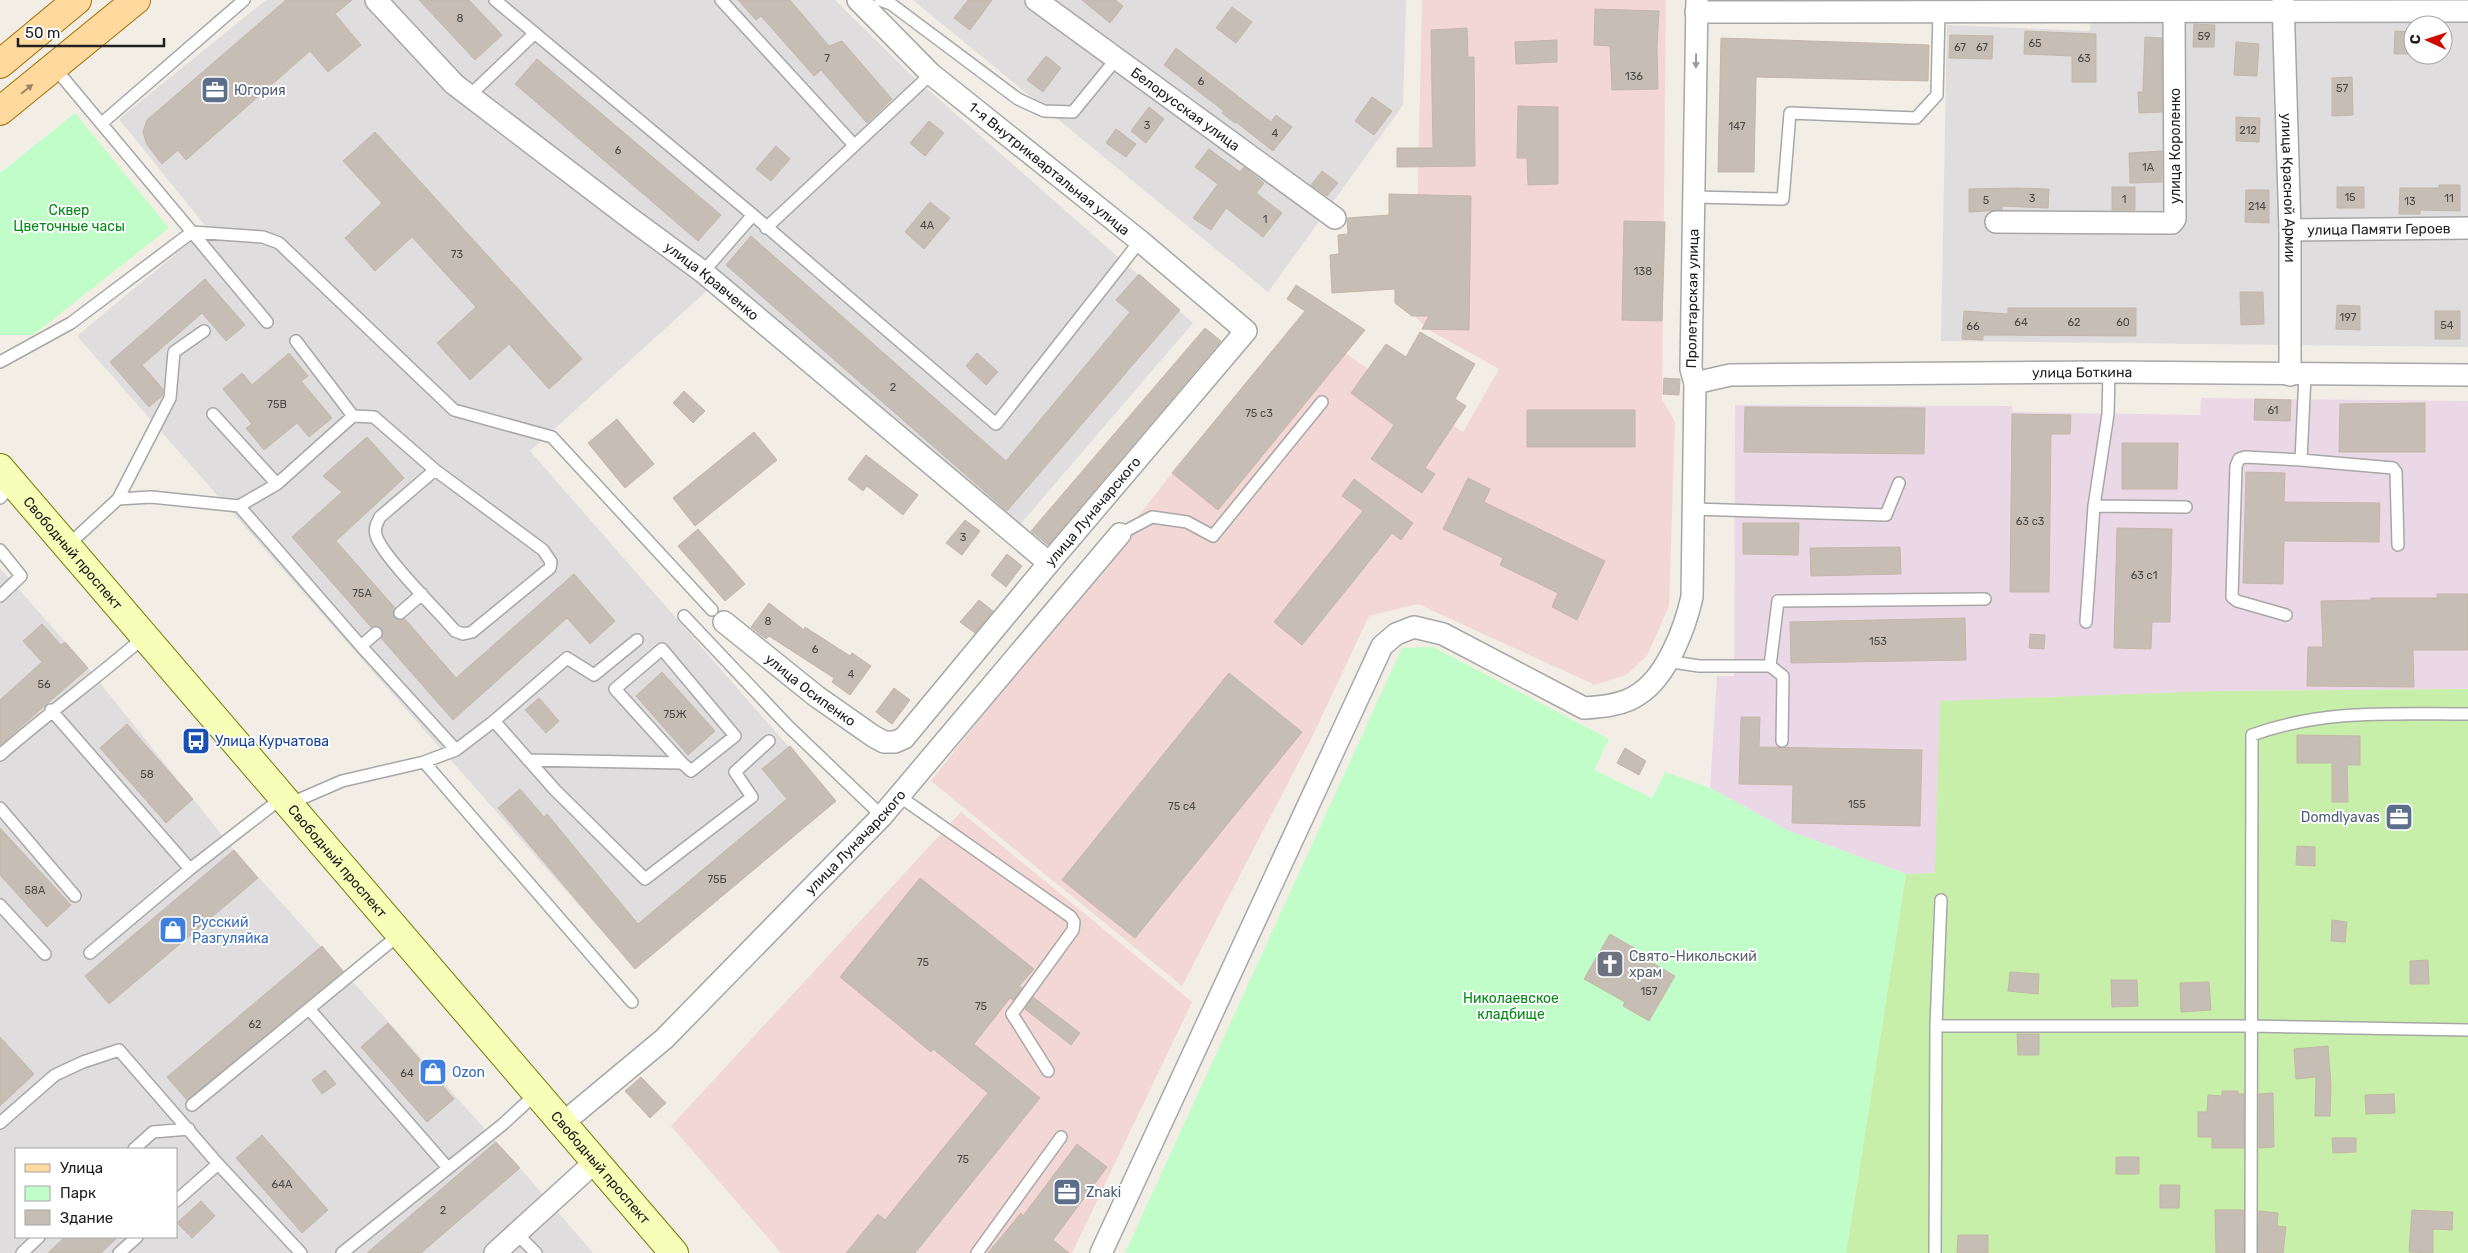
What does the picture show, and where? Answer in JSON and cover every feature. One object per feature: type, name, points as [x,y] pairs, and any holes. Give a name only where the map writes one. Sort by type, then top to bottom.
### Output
[{"type":"main road","points":[[0,64],[77,0]]},
{"type":"main road","points":[[0,111],[136,0]]},
{"type":"main road","name":"Свободный проспект","points":[[5,483],[67,546],[538,1092],[674,1253]]},
{"type":"street","name":"улица Кравченко","points":[[376,0],[427,56],[469,96],[703,272],[1049,563]]},
{"type":"street","name":"1-я Внутриквартальная улица","points":[[858,0],[931,74],[1140,242],[1246,331]]},
{"type":"street","name":"Белорусская улица","points":[[1036,0],[1335,218]]},
{"type":"street","points":[[1697,6],[2174,13],[2283,6],[2468,11]]},
{"type":"street","name":"Пролетарская улица","points":[[1101,1253],[1382,646],[1396,634],[1414,627],[1443,634],[1584,708],[1607,707],[1639,694],[1658,675],[1688,616],[1692,597],[1694,509],[1695,383],[1691,369],[1697,6]]},
{"type":"street","name":"улица Красной Армии","points":[[2283,6],[2297,375]]},
{"type":"street","name":"улица Короленко","points":[[1996,222],[2172,223],[2175,220],[2174,13]]},
{"type":"street","name":"улица Памяти Героев","points":[[2290,230],[2468,228]]},
{"type":"street","name":"улица Луначарского","points":[[904,738],[1049,563],[1246,331]]},
{"type":"street","name":"улица Боткина","points":[[1695,383],[1730,375],[2109,372],[2468,375]]},
{"type":"street","name":"улица Луначарского","points":[[563,1123],[664,1039],[882,816],[1120,534]]},
{"type":"street","name":"улица Осипенко","points":[[718,616],[816,696],[873,736],[884,742],[895,742],[904,738]]},
{"type":"street","points":[[495,1253],[596,1161]]},
{"type":"lane","points":[[102,123],[244,0]]},
{"type":"lane","points":[[495,0],[753,215],[996,424],[1140,242]]},
{"type":"lane","points":[[721,0],[854,145]]},
{"type":"lane","points":[[880,0],[890,4],[1018,99],[1044,110],[1072,112],[1117,58]]},
{"type":"lane","points":[[1694,197],[1784,199],[1790,113],[1916,118],[1937,95],[1939,11]]},
{"type":"lane","points":[[469,96],[535,33]]},
{"type":"lane","points":[[54,67],[267,322]]},
{"type":"lane","points":[[766,228],[931,74]]},
{"type":"lane","points":[[703,272],[753,215]]},
{"type":"lane","points":[[0,362],[71,323],[192,232],[263,237],[279,243],[454,410],[552,437],[718,616]]},
{"type":"lane","points":[[67,546],[118,499],[170,398],[174,352],[204,331]]},
{"type":"lane","points":[[296,341],[353,416]]},
{"type":"lane","points":[[2086,622],[2094,506],[2108,414],[2109,372]]},
{"type":"lane","points":[[2297,375],[2301,460]]},
{"type":"lane","points":[[1120,534],[1152,517],[1187,522],[1213,536],[1322,402]]},
{"type":"lane","points":[[213,414],[277,484]]},
{"type":"lane","points":[[118,499],[151,497],[239,506],[277,484],[353,416],[374,417],[435,470],[543,550],[551,562],[550,568],[472,632],[463,634],[455,631],[384,552],[376,535],[376,525],[380,517],[435,470]]},
{"type":"lane","points":[[2286,614],[2237,601],[2232,597],[2236,466],[2239,459],[2245,457],[2301,460],[2393,468],[2396,472],[2398,545]]},
{"type":"lane","points":[[1694,509],[1886,515],[1899,483]]},
{"type":"lane","points":[[239,506],[361,646],[456,750]]},
{"type":"lane","points":[[2094,506],[2186,507]]},
{"type":"lane","points":[[0,550],[21,576],[0,596]]},
{"type":"lane","points":[[400,613],[422,594]]},
{"type":"lane","points":[[1770,666],[1778,601],[1985,599]]},
{"type":"lane","points":[[684,616],[788,726],[882,816]]},
{"type":"lane","points":[[361,646],[376,633]]},
{"type":"lane","points":[[0,755],[52,710],[144,637]]},
{"type":"lane","points":[[90,954],[190,868],[286,801],[342,781],[424,762],[456,750],[494,721],[567,658],[594,676],[637,640]]},
{"type":"lane","points":[[528,760],[682,763],[691,772],[735,736],[662,649],[615,689],[682,763]]},
{"type":"lane","points":[[1666,661],[1699,666],[1770,666],[1783,676],[1782,741]]},
{"type":"lane","points":[[52,710],[190,868]]},
{"type":"lane","points":[[2251,1253],[2252,735],[2282,724],[2343,714],[2468,714]]},
{"type":"lane","points":[[494,721],[555,790],[645,879],[752,798],[735,772],[768,741]]},
{"type":"lane","points":[[424,762],[632,1002]]},
{"type":"lane","points":[[898,796],[1071,917],[1074,922],[1073,930],[1012,1014],[1048,1071]]},
{"type":"lane","points":[[0,808],[75,896]]},
{"type":"lane","points":[[1935,1253],[1936,1026],[1941,900]]},
{"type":"lane","points":[[0,905],[44,954]]},
{"type":"lane","points":[[192,1105],[310,1010],[400,934]]},
{"type":"lane","points":[[310,1010],[448,1168]]},
{"type":"lane","points":[[1936,1026],[2252,1026],[2468,1030]]},
{"type":"lane","points":[[0,1122],[55,1075],[83,1062],[119,1050],[218,1164],[300,1253]]},
{"type":"lane","points":[[342,1253],[448,1168],[538,1092]]},
{"type":"lane","points":[[135,1148],[153,1132],[189,1130]]},
{"type":"lane","points":[[977,1253],[1061,1137]]},
{"type":"lane","points":[[178,1199],[218,1164]]},
{"type":"lane","points":[[517,1234],[536,1253]]},
{"type":"lane","points":[[22,1253],[39,1238]]},
{"type":"lane","points":[[118,1253],[136,1238]]},
{"type":"shaded area","points":[[266,0],[835,0],[909,73],[1193,323],[1018,527],[722,277],[530,451],[836,801],[635,969],[77,336],[207,228],[119,119]]},
{"type":"shaded area","points":[[913,0],[1406,0],[1403,105],[1268,292]]},
{"type":"shaded area","points":[[1422,0],[1666,0],[1662,399],[1675,422],[1669,606],[1647,656],[1626,675],[1595,685],[1418,604],[1369,616],[1313,735],[1182,986],[931,781],[1172,473],[1299,319],[1346,354],[1463,432],[1499,369],[1427,329],[1415,316]]},
{"type":"shaded area","points":[[2091,0],[2468,0],[2468,347],[1941,341],[1947,25],[2090,31]]},
{"type":"shaded area","points":[[2201,398],[2468,401],[2468,689],[2214,691],[1935,873],[1906,874],[1789,831],[1710,788],[1717,676],[1734,676],[1735,405],[2012,406],[2013,412],[2200,415]]},
{"type":"shaded area","points":[[0,568],[88,668],[234,850],[520,1168],[593,1253],[0,1253]]},
{"type":"shaded area","points":[[961,812],[1192,1002],[1072,1253],[781,1253],[671,1126]]},
{"type":"green space","name":"Сквер Цветочные часы","points":[[75,113],[169,228],[33,335],[0,335],[0,173]]},
{"type":"green space","name":"Николаевское кладбище","points":[[1433,647],[1609,739],[1594,770],[1652,798],[1665,772],[1710,788],[1789,831],[1906,874],[1846,1253],[1125,1253],[1402,648]]},
{"type":"green space","points":[[2468,689],[2468,1253],[1846,1253],[1906,874],[1935,873],[1940,701],[2214,691]]},
{"type":"building","points":[[286,0],[352,0],[335,14],[361,45],[328,72],[310,51],[186,160],[178,150],[162,164],[147,145],[143,132],[147,120]]},
{"type":"building","points":[[419,0],[469,0],[502,35],[475,60]]},
{"type":"building","points":[[738,0],[790,0],[829,46],[842,41],[892,99],[867,123],[821,70],[814,76],[761,16],[756,20]]},
{"type":"building","points":[[968,0],[992,0],[970,30],[954,18]]},
{"type":"building","points":[[1082,0],[1115,0],[1123,6],[1110,23]]},
{"type":"building","points":[[1232,7],[1252,22],[1236,43],[1216,28]]},
{"type":"building","points":[[1595,9],[1659,11],[1657,47],[1658,89],[1612,90],[1610,46],[1594,45]]},
{"type":"building","points":[[2194,24],[2215,25],[2214,47],[2193,47]]},
{"type":"building","points":[[1467,28],[1468,57],[1474,57],[1475,166],[1397,167],[1397,148],[1433,148],[1431,30]]},
{"type":"building","points":[[2025,31],[2096,34],[2096,82],[2072,82],[2072,56],[2024,54]]},
{"type":"building","points":[[2395,31],[2403,31],[2403,54],[2394,54]]},
{"type":"building","points":[[1950,35],[1993,36],[1992,59],[1949,58]]},
{"type":"building","points":[[2145,37],[2162,38],[2162,112],[2139,113],[2138,92],[2143,92]]},
{"type":"building","points":[[1721,38],[1929,45],[1928,81],[1756,77],[1754,172],[1718,172]]},
{"type":"building","points":[[1557,40],[1557,62],[1516,64],[1515,42]]},
{"type":"building","points":[[2236,42],[2259,44],[2257,76],[2234,75]]},
{"type":"building","points":[[1176,48],[1271,122],[1276,115],[1292,127],[1273,151],[1222,113],[1224,111],[1164,65]]},
{"type":"building","points":[[1046,56],[1061,68],[1043,92],[1027,80]]},
{"type":"building","points":[[537,59],[721,215],[698,241],[515,84]]},
{"type":"building","points":[[2352,77],[2353,115],[2332,116],[2332,78]]},
{"type":"building","points":[[1372,97],[1392,111],[1374,135],[1355,121]]},
{"type":"building","points":[[1518,106],[1558,107],[1558,184],[1528,185],[1527,158],[1517,158]]},
{"type":"building","points":[[1149,107],[1164,119],[1146,143],[1131,131]]},
{"type":"building","points":[[2236,117],[2260,118],[2259,142],[2236,141]]},
{"type":"building","points":[[929,121],[944,133],[925,156],[910,143]]},
{"type":"building","points":[[1116,129],[1136,144],[1126,157],[1106,143]]},
{"type":"building","points":[[375,132],[582,359],[549,389],[509,344],[470,380],[437,343],[476,307],[412,237],[375,271],[345,238],[382,203],[343,161]]},
{"type":"building","points":[[776,146],[790,159],[771,181],[756,169]]},
{"type":"building","points":[[1209,149],[1240,172],[1244,167],[1264,183],[1256,193],[1282,213],[1263,237],[1226,208],[1211,230],[1193,218],[1218,184],[1195,167]]},
{"type":"building","points":[[2162,151],[2162,182],[2130,183],[2129,153]]},
{"type":"building","points":[[1322,171],[1338,183],[1327,196],[1311,185]]},
{"type":"building","points":[[2439,185],[2460,185],[2460,211],[2420,210],[2420,214],[2399,214],[2400,188],[2439,188]]},
{"type":"building","points":[[2112,187],[2135,187],[2135,210],[2112,210]]},
{"type":"building","points":[[2337,187],[2364,187],[2364,208],[2337,208]]},
{"type":"building","points":[[1969,189],[2049,189],[2048,208],[2002,206],[2002,210],[1969,212]]},
{"type":"building","points":[[2246,190],[2269,190],[2269,223],[2245,222]]},
{"type":"building","points":[[1389,194],[1471,196],[1469,330],[1422,329],[1429,316],[1412,316],[1395,303],[1395,289],[1332,293],[1330,255],[1339,254],[1338,235],[1348,234],[1347,218],[1389,215]]},
{"type":"building","points":[[930,202],[950,218],[924,249],[905,232]]},
{"type":"building","points":[[1624,221],[1665,222],[1662,321],[1622,320]]},
{"type":"building","points":[[751,236],[1006,461],[1130,312],[1116,300],[1139,274],[1180,310],[1007,511],[726,265]]},
{"type":"building","points":[[205,279],[245,325],[226,341],[202,313],[142,365],[163,389],[163,395],[149,407],[110,362]]},
{"type":"building","points":[[1296,285],[1365,330],[1218,510],[1172,473],[1305,311],[1287,299]]},
{"type":"building","points":[[2240,292],[2263,292],[2264,324],[2241,325]]},
{"type":"building","points":[[2337,305],[2360,306],[2360,330],[2336,329]]},
{"type":"building","points":[[2008,308],[2136,308],[2136,336],[1983,335],[1983,340],[1962,339],[1964,311],[2008,314]]},
{"type":"building","points":[[2435,311],[2460,311],[2460,339],[2435,339]]},
{"type":"building","points":[[1205,328],[1221,341],[1048,545],[1031,531]]},
{"type":"building","points":[[1420,332],[1475,364],[1455,399],[1466,406],[1425,468],[1435,474],[1422,493],[1371,459],[1394,425],[1351,393],[1386,344],[1406,357]]},
{"type":"building","points":[[289,353],[308,376],[301,381],[332,418],[309,437],[297,423],[264,450],[246,428],[252,424],[223,389],[242,373],[252,385]]},
{"type":"building","points":[[977,353],[998,372],[986,385],[966,366]]},
{"type":"building","points":[[1664,378],[1680,379],[1679,395],[1663,394]]},
{"type":"building","points":[[684,391],[705,411],[693,423],[673,403]]},
{"type":"building","points":[[2255,399],[2291,400],[2290,421],[2254,420]]},
{"type":"building","points":[[2425,403],[2425,452],[2339,452],[2340,404]]},
{"type":"building","points":[[1745,407],[1925,408],[1924,454],[1744,452]]},
{"type":"building","points":[[1527,410],[1635,410],[1635,447],[1527,447]]},
{"type":"building","points":[[2012,414],[2071,415],[2070,434],[2051,434],[2049,592],[2010,592]]},
{"type":"building","points":[[617,419],[654,464],[625,488],[588,443]]},
{"type":"building","points":[[754,432],[777,460],[695,526],[673,498]]},
{"type":"building","points":[[367,437],[404,478],[336,541],[395,608],[393,614],[395,618],[405,619],[456,678],[574,574],[615,621],[590,644],[567,618],[453,720],[381,638],[383,632],[381,628],[371,627],[292,537],[342,492],[323,476]]},
{"type":"building","points":[[2122,443],[2178,443],[2177,489],[2122,489]]},
{"type":"building","points":[[866,455],[918,495],[903,515],[867,486],[863,491],[848,479]]},
{"type":"building","points":[[2246,472],[2285,473],[2284,502],[2380,503],[2379,542],[2284,541],[2283,584],[2243,583]]},
{"type":"building","points":[[1468,478],[1490,489],[1484,502],[1605,561],[1577,620],[1552,607],[1558,593],[1500,565],[1503,558],[1443,529]]},
{"type":"building","points":[[1354,479],[1413,523],[1401,540],[1392,533],[1302,645],[1274,622],[1363,511],[1342,496]]},
{"type":"building","points":[[965,520],[980,531],[962,555],[946,543]]},
{"type":"building","points":[[1743,523],[1799,523],[1798,555],[1743,554]]},
{"type":"building","points":[[2117,528],[2172,529],[2170,622],[2152,622],[2151,649],[2114,648]]},
{"type":"building","points":[[698,529],[745,584],[725,601],[678,546]]},
{"type":"building","points":[[1900,547],[1901,574],[1811,576],[1810,548]]},
{"type":"building","points":[[1007,554],[1022,566],[1006,587],[991,575]]},
{"type":"building","points":[[2437,594],[2468,594],[2468,650],[2413,650],[2414,687],[2307,686],[2308,647],[2323,647],[2321,601],[2371,600],[2371,598],[2437,598]]},
{"type":"building","points":[[979,600],[993,611],[975,633],[960,622]]},
{"type":"building","points":[[769,603],[804,630],[805,627],[850,656],[852,653],[871,666],[850,695],[832,682],[834,678],[769,636],[766,639],[751,627]]},
{"type":"building","points":[[1965,618],[1966,660],[1791,663],[1790,622]]},
{"type":"building","points":[[42,624],[61,645],[65,642],[88,668],[0,745],[0,700],[42,662],[23,641]]},
{"type":"building","points":[[2030,634],[2045,635],[2044,649],[2029,648]]},
{"type":"building","points":[[662,672],[715,731],[688,755],[636,696]]},
{"type":"building","points":[[1229,673],[1302,732],[1135,938],[1062,880]]},
{"type":"building","points":[[894,688],[910,700],[892,724],[876,712]]},
{"type":"building","points":[[539,698],[559,721],[546,733],[525,710]]},
{"type":"building","points":[[1741,717],[1760,717],[1759,747],[1922,750],[1920,826],[1792,823],[1793,785],[1739,784]]},
{"type":"building","points":[[127,724],[193,799],[166,823],[100,748]]},
{"type":"building","points":[[2297,735],[2360,736],[2360,765],[2347,765],[2348,802],[2332,802],[2332,763],[2297,763]]},
{"type":"building","points":[[790,746],[836,801],[635,969],[498,808],[520,789],[544,817],[547,814],[638,924],[787,799],[762,769]]},
{"type":"building","points":[[1625,748],[1646,761],[1639,775],[1617,763]]},
{"type":"building","points":[[0,828],[71,905],[47,927],[0,875]]},
{"type":"building","points":[[2297,846],[2315,847],[2315,866],[2296,865]]},
{"type":"building","points":[[234,850],[258,878],[109,1004],[85,976]]},
{"type":"building","points":[[920,878],[1034,969],[1019,986],[1022,988],[1013,1000],[1010,998],[974,1044],[1040,1098],[915,1253],[846,1253],[878,1214],[885,1220],[988,1093],[933,1049],[931,1052],[840,977]]},
{"type":"building","points":[[2332,920],[2347,922],[2345,942],[2331,941]]},
{"type":"building","points":[[1610,934],[1636,949],[1634,952],[1675,976],[1649,1021],[1623,1006],[1625,1002],[1584,979]]},
{"type":"building","points":[[322,946],[343,971],[187,1100],[167,1077]]},
{"type":"building","points":[[2428,960],[2429,984],[2410,984],[2410,961]]},
{"type":"building","points":[[2010,972],[2039,974],[2038,994],[2008,991]]},
{"type":"building","points":[[2111,980],[2137,980],[2138,1006],[2112,1007]]},
{"type":"building","points":[[2209,982],[2211,1010],[2181,1012],[2180,983]]},
{"type":"building","points":[[1033,997],[1080,1033],[1071,1045],[1025,1009]]},
{"type":"building","points":[[388,1023],[454,1099],[427,1122],[361,1047]]},
{"type":"building","points":[[2017,1034],[2039,1034],[2039,1055],[2018,1055]]},
{"type":"building","points":[[0,1037],[34,1074],[0,1106]]},
{"type":"building","points":[[2328,1046],[2331,1085],[2330,1116],[2315,1116],[2316,1077],[2296,1079],[2294,1049]]},
{"type":"building","points":[[325,1070],[336,1084],[322,1094],[312,1080]]},
{"type":"building","points":[[641,1077],[666,1103],[650,1118],[625,1091]]},
{"type":"building","points":[[2222,1091],[2238,1091],[2238,1094],[2244,1094],[2244,1148],[2212,1148],[2212,1137],[2198,1137],[2198,1112],[2207,1112],[2208,1095],[2222,1096]]},
{"type":"building","points":[[2273,1093],[2274,1147],[2259,1148],[2259,1094]]},
{"type":"building","points":[[2394,1094],[2395,1113],[2366,1114],[2365,1095]]},
{"type":"building","points":[[262,1135],[328,1210],[302,1233],[236,1158]]},
{"type":"building","points":[[2332,1138],[2356,1138],[2356,1152],[2333,1153]]},
{"type":"building","points":[[496,1142],[520,1168],[421,1253],[367,1253]]},
{"type":"building","points":[[1077,1144],[1107,1167],[1053,1240],[1069,1253],[988,1253],[1021,1213],[1023,1216]]},
{"type":"building","points":[[2116,1157],[2139,1157],[2139,1174],[2116,1174]]},
{"type":"building","points":[[2160,1185],[2180,1185],[2179,1208],[2160,1208]]},
{"type":"building","points":[[201,1201],[215,1216],[192,1238],[178,1222]]},
{"type":"building","points":[[2215,1210],[2244,1210],[2244,1253],[2216,1253]]},
{"type":"building","points":[[2412,1210],[2453,1212],[2452,1230],[2433,1229],[2433,1253],[2409,1252]]},
{"type":"building","points":[[2259,1211],[2278,1213],[2277,1226],[2286,1227],[2283,1253],[2258,1253]]},
{"type":"building","points":[[1958,1235],[1988,1235],[1988,1253],[1957,1253]]},
{"type":"building","points":[[64,1238],[117,1238],[101,1253],[48,1253]]},
{"type":"place","name":"Югория","points":[[215,90]]},
{"type":"place","name":"Улица Курчатова","points":[[196,741]]},
{"type":"place","name":"Domdlyavas","points":[[2399,817]]},
{"type":"place","name":"Русский Разгуляйка","points":[[173,930]]},
{"type":"place","name":"Свято-Никольский храм","points":[[1610,964]]},
{"type":"place","name":"Ozon","points":[[433,1072]]},
{"type":"place","name":"Znaki","points":[[1067,1192]]}]
